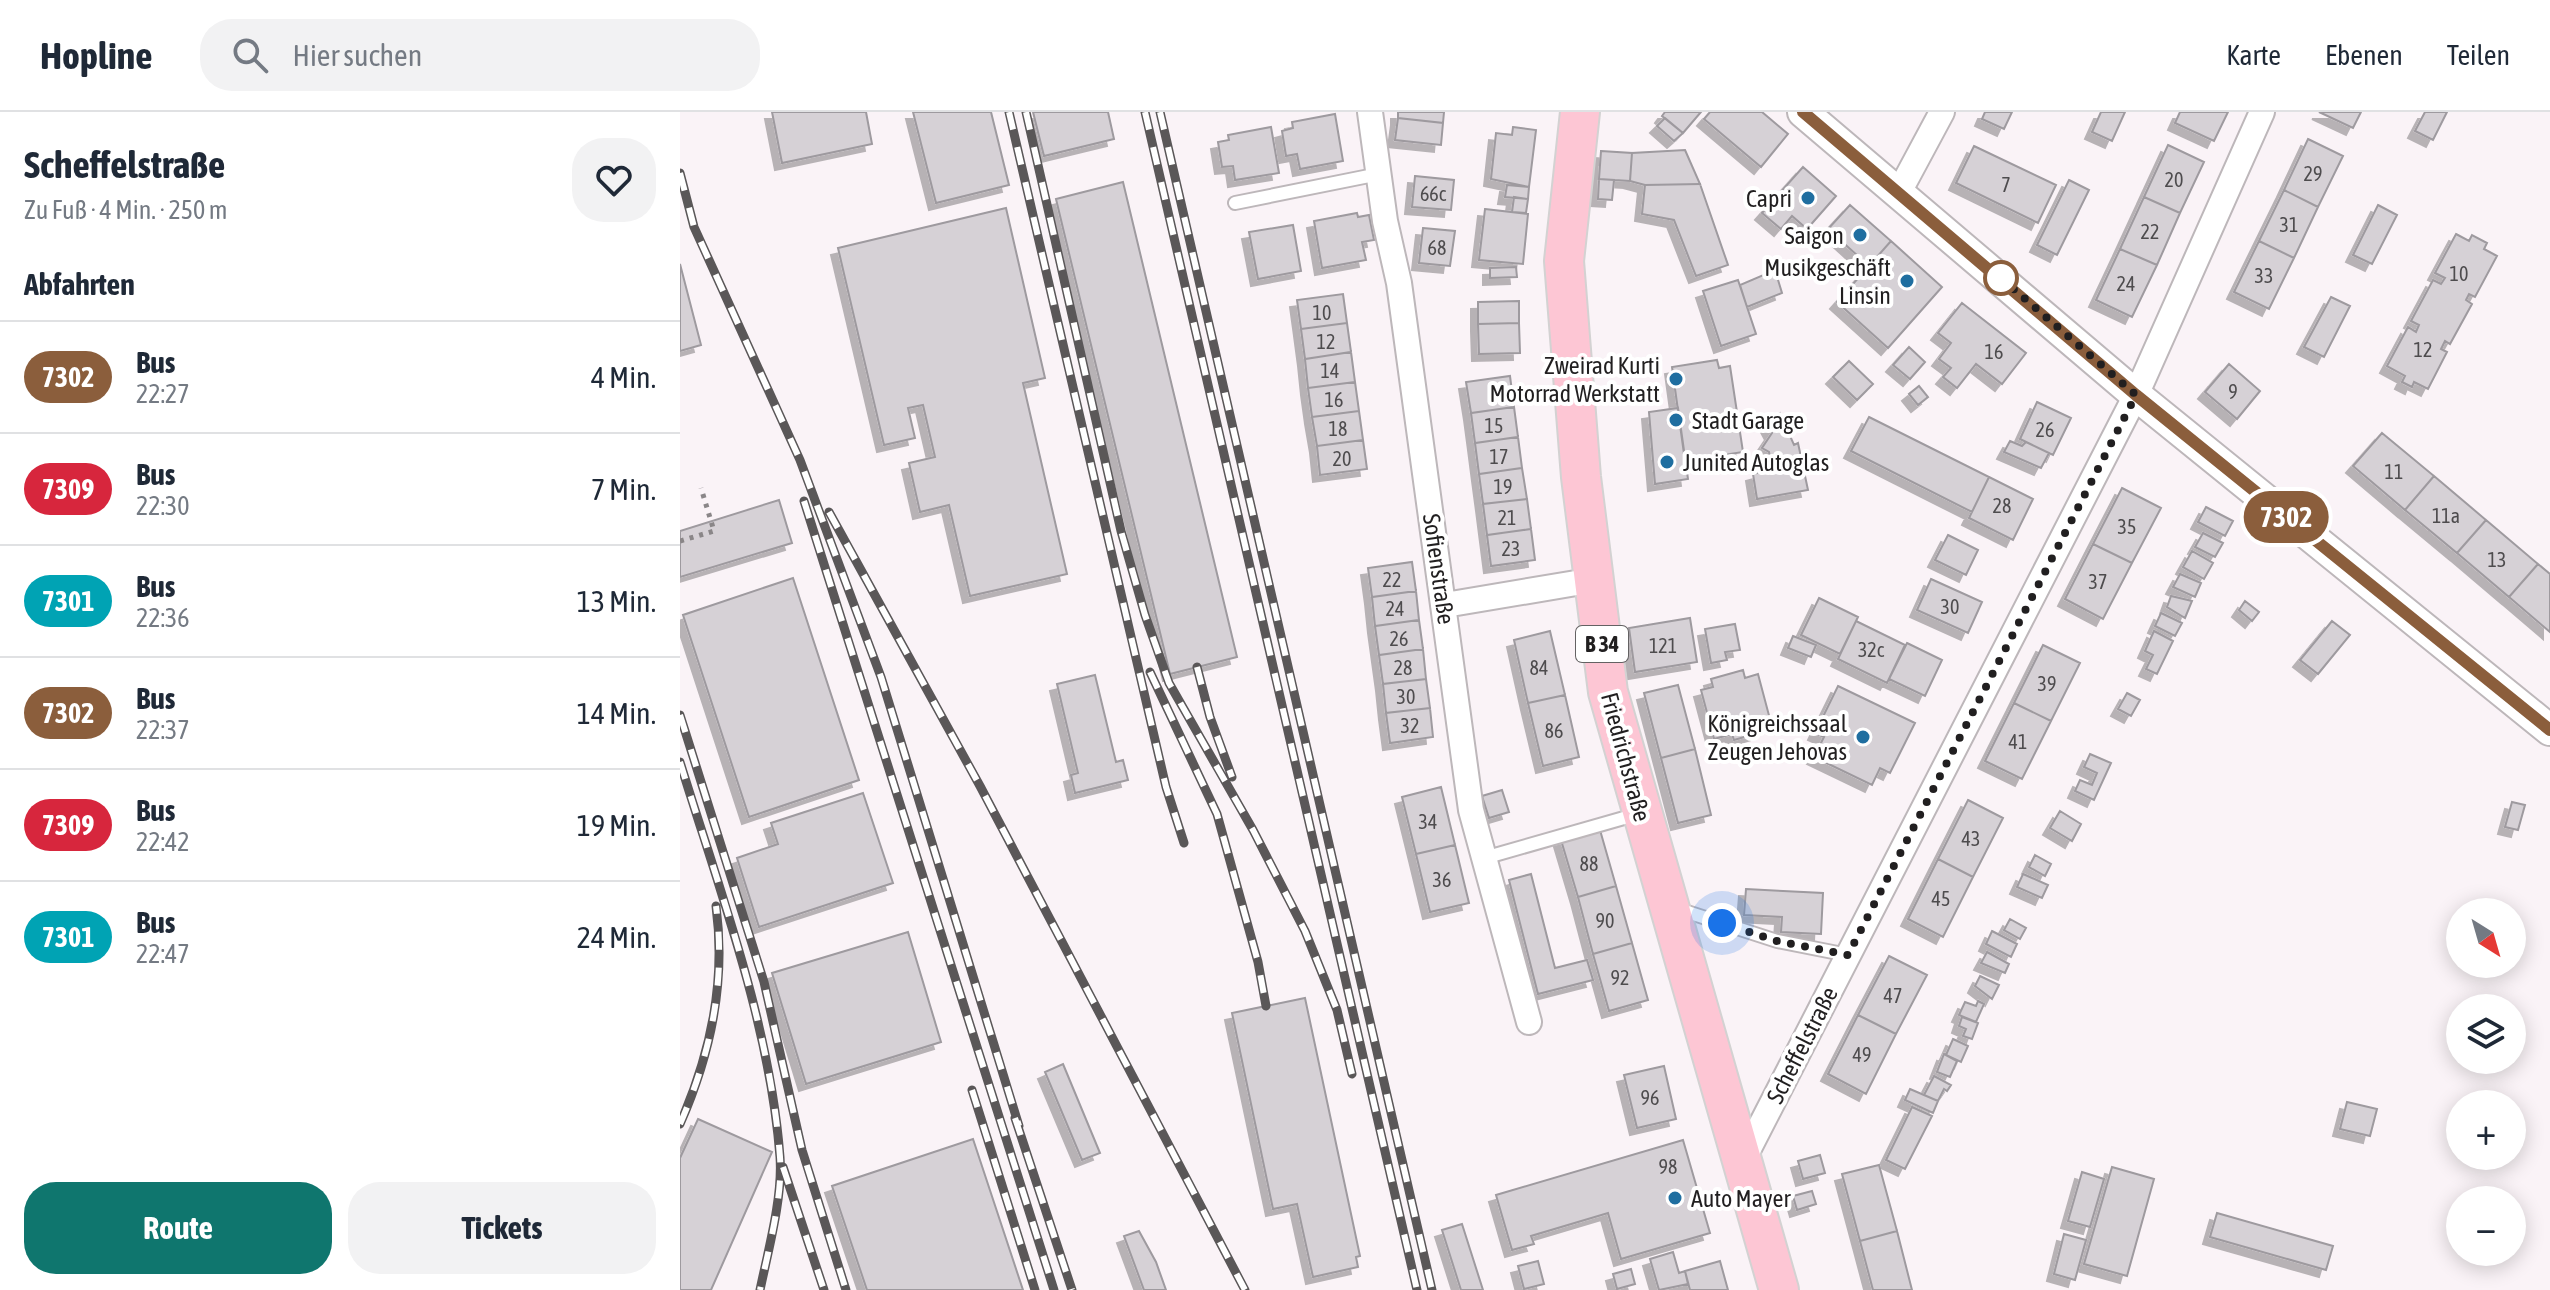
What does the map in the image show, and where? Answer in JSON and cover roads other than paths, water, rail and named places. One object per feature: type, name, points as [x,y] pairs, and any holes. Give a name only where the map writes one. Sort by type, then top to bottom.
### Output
[{"type":"main road","name":"Friedrichstraße","points":[[1580,112],[1564,261],[1581,477],[1608,692],[1666,906],[1779,1290]]},
{"type":"street","name":"Sofienstraße","points":[[1370,112],[1399,283],[1471,810],[1529,1022]]},
{"type":"street","points":[[1803,112],[2136,395],[2550,730]]},
{"type":"street","points":[[1898,194],[1942,112]]},
{"type":"street","name":"Scheffelstraße","points":[[1743,1160],[2136,395],[2262,112]]},
{"type":"street","points":[[1445,605],[1594,580]]},
{"type":"lane","points":[[1235,203],[1379,174]]},
{"type":"lane","points":[[1484,858],[1641,813]]},
{"type":"lane","points":[[1666,906],[1777,941],[1848,955]]},
{"type":"railway","points":[[1009,112],[1166,787],[1184,843]]},
{"type":"railway","points":[[1026,112],[1121,531],[1145,615],[1169,683],[1253,830],[1305,931],[1337,1010],[1352,1074]]},
{"type":"railway","points":[[1145,112],[1417,1290]]},
{"type":"railway","points":[[1160,112],[1432,1290]]},
{"type":"railway","points":[[680,173],[694,227],[800,460],[881,677],[1019,1126]]},
{"type":"railway","points":[[804,501],[1054,1290]]},
{"type":"railway","points":[[829,512],[980,786],[1245,1290]]},
{"type":"railway","points":[[1197,667],[1210,717],[1232,777]]},
{"type":"railway","points":[[1150,672],[1217,814],[1258,962],[1266,1006]]},
{"type":"railway","points":[[680,715],[764,982],[802,1150],[846,1290]]},
{"type":"railway","points":[[680,762],[741,957],[766,1057],[774,1107],[780,1157],[779,1189],[760,1290]]},
{"type":"railway","points":[[680,1124],[700,1071],[713,1017],[719,962],[716,906]]},
{"type":"railway","points":[[972,1090],[1035,1290]]},
{"type":"railway","points":[[1015,1118],[1072,1290]]},
{"type":"railway","points":[[783,1167],[824,1290]]},
{"type":"place","name":"Capri","points":[[1808,198]]},
{"type":"place","name":"Saigon","points":[[1860,235]]},
{"type":"place","name":"Musikgeschäft Linsin","points":[[1907,281]]},
{"type":"place","name":"Zweirad Kurti Motorrad Werkstatt","points":[[1676,379]]},
{"type":"place","name":"Stadt Garage","points":[[1676,420]]},
{"type":"place","name":"Junited Autoglas","points":[[1667,462]]},
{"type":"place","name":"Königreichssaal Zeugen Jehovas","points":[[1863,737]]},
{"type":"place","name":"Auto Mayer","points":[[1675,1198]]}]
